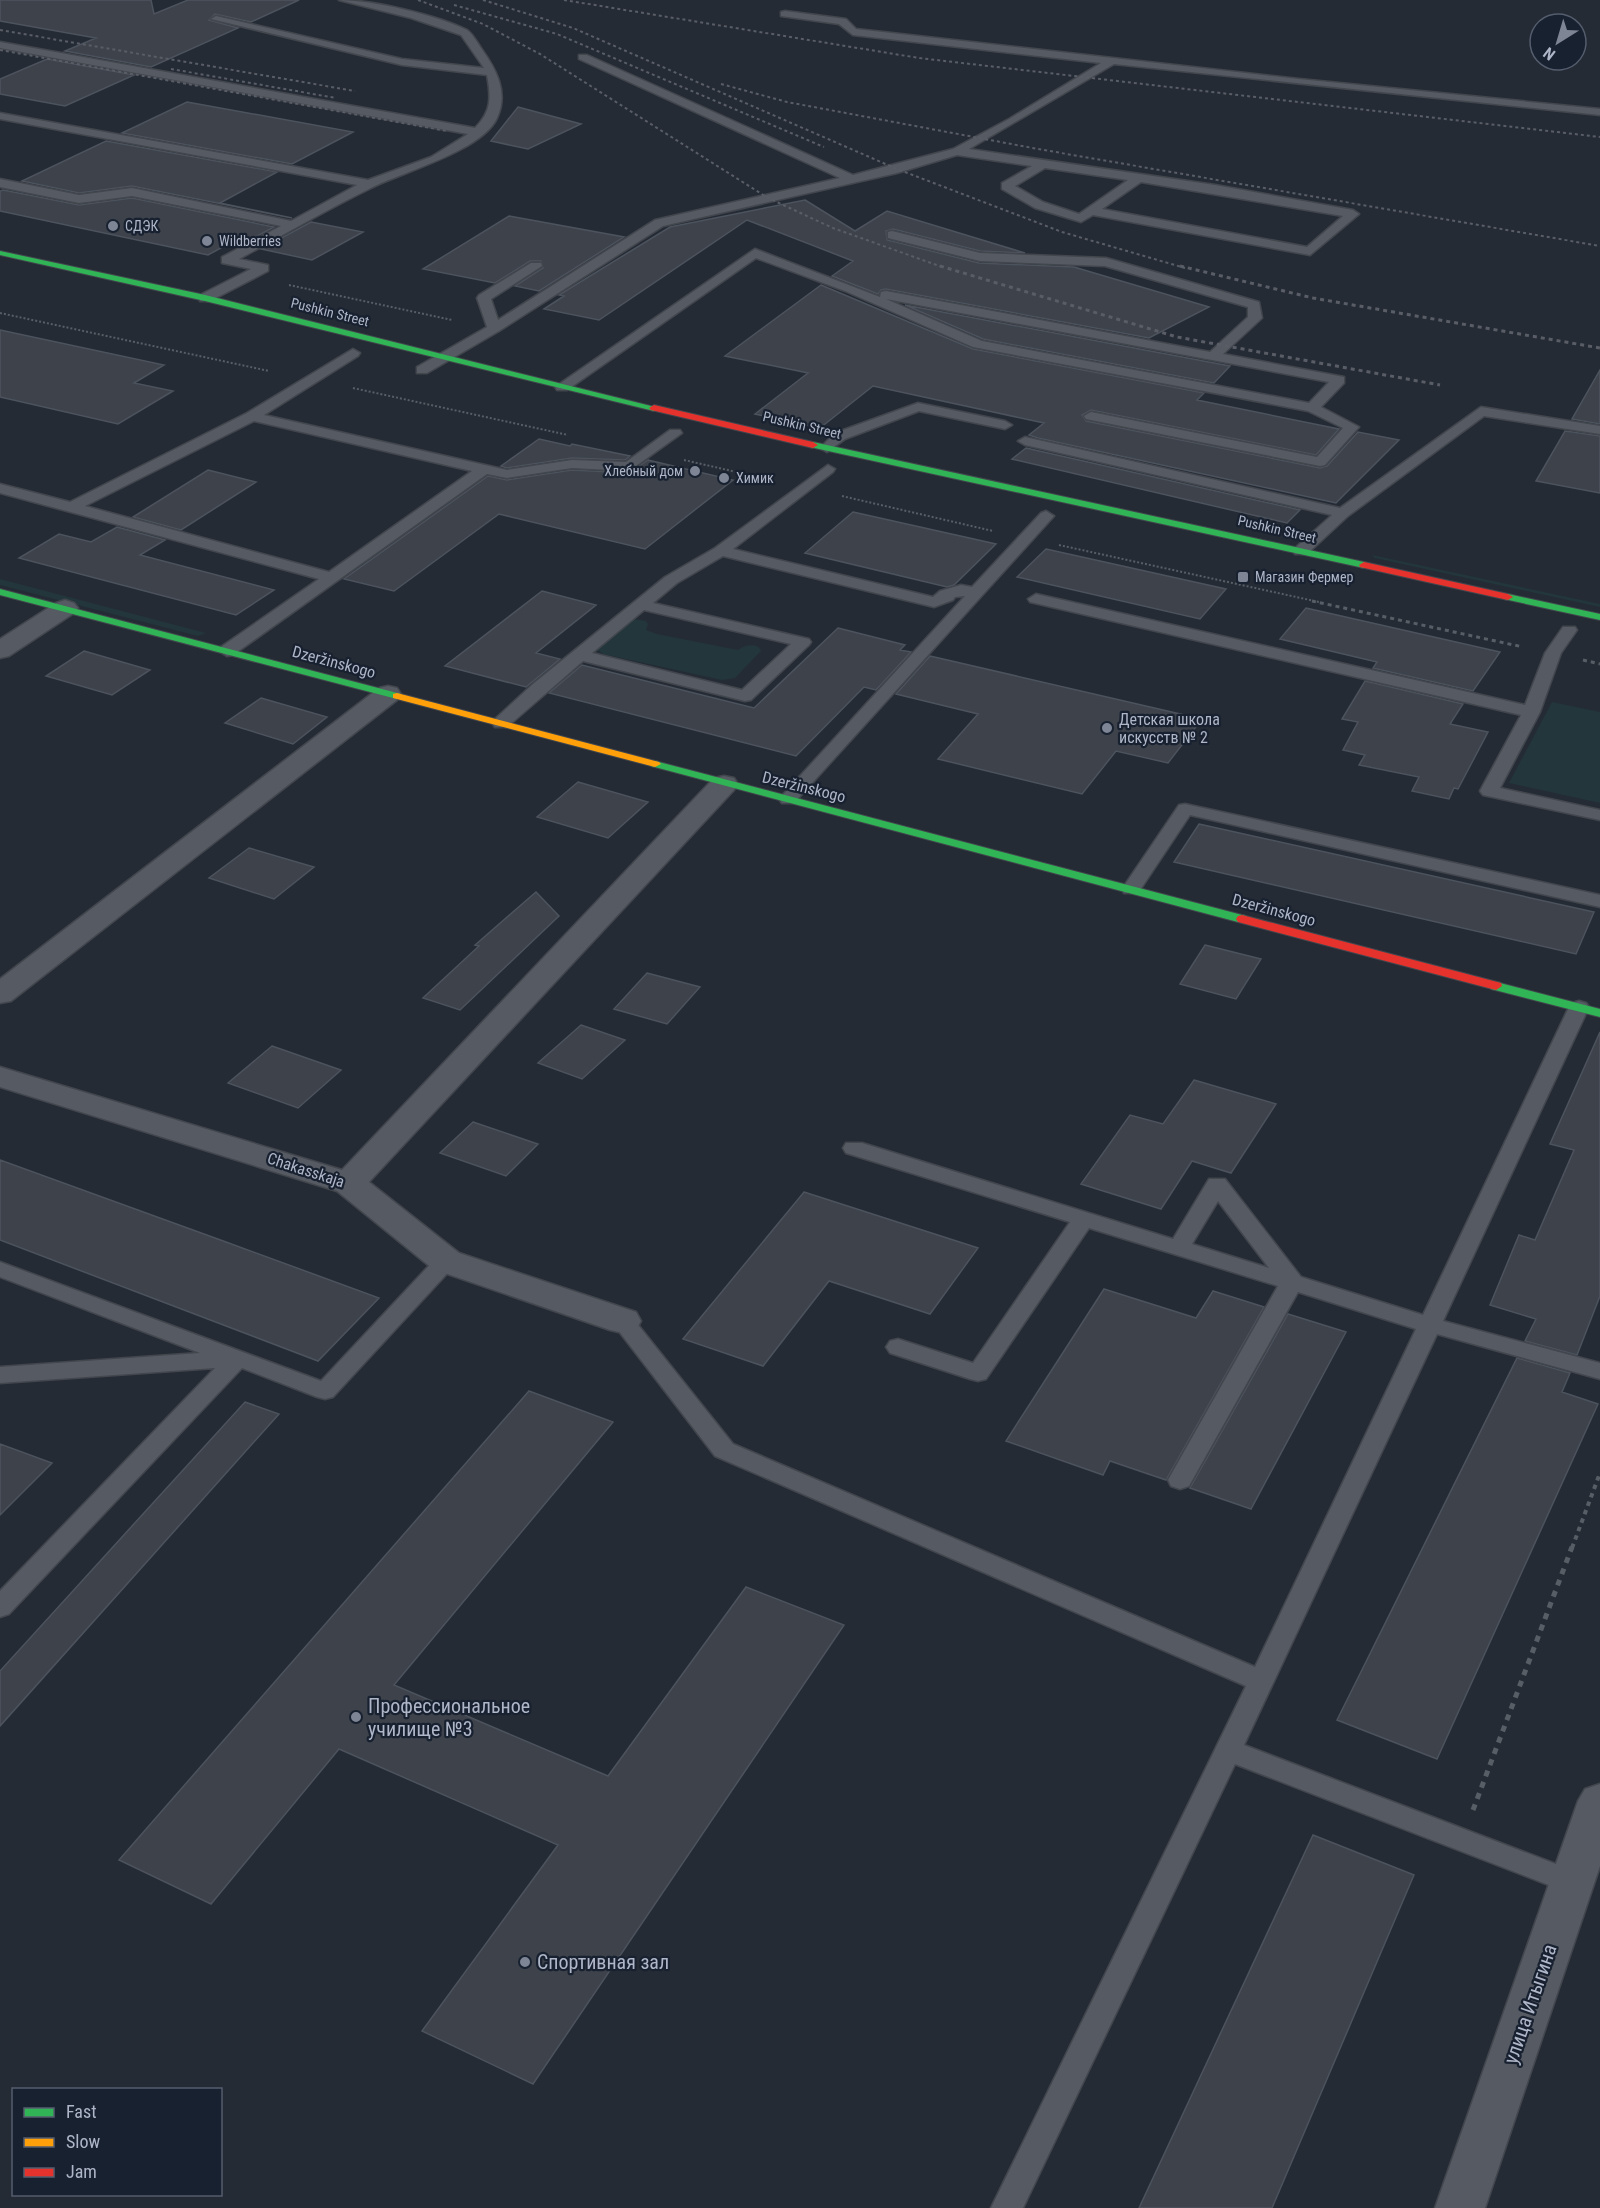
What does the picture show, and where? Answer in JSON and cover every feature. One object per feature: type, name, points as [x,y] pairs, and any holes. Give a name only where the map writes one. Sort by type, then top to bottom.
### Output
[{"type":"main road","name":"Pushkin Street","points":[[0,254],[206,298],[562,387],[827,448],[1600,617]]},
{"type":"main road","points":[[330,348],[359,354]]},
{"type":"main road","points":[[416,368],[445,376]]},
{"type":"main road","points":[[652,428],[681,434]]},
{"type":"main road","points":[[806,464],[834,470]]},
{"type":"main road","name":"Dzeržinskogo","points":[[0,592],[1600,1013]]},
{"type":"street","points":[[0,650],[65,608]]},
{"type":"street","points":[[0,994],[388,694]]},
{"type":"street","points":[[349,1183],[724,784]]},
{"type":"street","name":"Chakasskaja","points":[[0,1077],[349,1183],[446,1261],[623,1321]]},
{"type":"street","name":"улица Итыгина","points":[[1460,2208],[1600,1801]]},
{"type":"lane","points":[[206,298],[263,268],[227,260],[369,184],[435,159],[478,132],[490,119],[497,98],[492,72],[465,33],[414,16],[344,0]]},
{"type":"lane","points":[[785,14],[842,21],[853,32],[1110,62],[1600,112]]},
{"type":"lane","points":[[216,19],[402,62],[492,72]]},
{"type":"lane","points":[[0,45],[478,132]]},
{"type":"lane","points":[[584,57],[851,179]]},
{"type":"lane","points":[[416,368],[445,356],[494,328],[659,223],[851,179],[957,151],[1013,121],[1110,62]]},
{"type":"lane","points":[[0,116],[369,184]]},
{"type":"lane","points":[[957,151],[1353,214],[1310,251],[1091,211]]},
{"type":"lane","points":[[1043,164],[1006,186],[1039,205],[1081,218],[1138,178]]},
{"type":"lane","points":[[0,183],[79,199],[132,192],[293,225]]},
{"type":"lane","points":[[892,235],[980,257],[1106,262],[1254,305],[1255,318],[1213,356]]},
{"type":"lane","points":[[562,387],[755,253],[850,288],[978,344],[1312,408],[1352,428],[1320,462],[1091,416]]},
{"type":"lane","points":[[494,328],[484,298],[536,266]]},
{"type":"lane","points":[[850,288],[1339,380],[1312,408]]},
{"type":"lane","points":[[72,507],[252,416],[312,379],[359,354]]},
{"type":"lane","points":[[827,448],[840,436],[918,407],[1005,425]]},
{"type":"lane","points":[[1301,551],[1343,513],[1481,411],[1600,430]]},
{"type":"lane","points":[[252,416],[507,474],[572,464],[629,467],[681,434]]},
{"type":"lane","points":[[1025,441],[1343,513]]},
{"type":"lane","points":[[227,651],[484,469]]},
{"type":"lane","points":[[501,723],[671,580],[721,551],[804,488],[834,470]]},
{"type":"lane","points":[[0,488],[331,578]]},
{"type":"lane","points":[[788,799],[1046,516]]},
{"type":"lane","points":[[721,551],[934,602],[944,599],[947,597],[946,594],[954,591],[976,593]]},
{"type":"lane","points":[[1036,599],[1531,712]]},
{"type":"lane","points":[[579,656],[746,696],[803,642],[641,605]]},
{"type":"lane","points":[[1568,630],[1552,653],[1531,712],[1489,791],[1600,815]]},
{"type":"lane","points":[[1131,889],[1185,810],[1600,901]]},
{"type":"lane","points":[[1007,2208],[1227,1750],[1262,1682],[1579,1007]]},
{"type":"lane","points":[[854,1148],[1430,1325],[1600,1371]]},
{"type":"lane","points":[[1179,1248],[1216,1184],[1292,1282]]},
{"type":"lane","points":[[898,1347],[978,1373],[1084,1218]]},
{"type":"lane","points":[[0,1269],[325,1391],[446,1261]]},
{"type":"lane","points":[[1180,1480],[1292,1282]]},
{"type":"lane","points":[[623,1321],[724,1450],[1262,1682]]},
{"type":"lane","points":[[0,1375],[238,1358]]},
{"type":"lane","points":[[0,1607],[238,1358]]},
{"type":"lane","points":[[1227,1750],[1572,1882]]},
{"type":"path","points":[[0,313],[568,435]]},
{"type":"path","points":[[650,453],[1600,664]]},
{"type":"path","points":[[1462,1838],[1600,1473]]},
{"type":"green space","points":[[1372,555],[1600,604],[1600,607],[1375,558]]},
{"type":"green space","points":[[0,579],[206,633],[198,636],[0,585]]},
{"type":"green space","points":[[634,619],[646,621],[648,624],[646,630],[657,634],[738,650],[754,645],[761,651],[735,678],[722,680],[603,654],[598,650],[599,646],[627,621]]},
{"type":"green space","points":[[1552,702],[1600,712],[1600,803],[1509,783]]},
{"type":"building","points":[[0,0],[151,0],[154,14],[188,0],[299,0],[251,22],[215,14],[209,20],[238,28],[151,67],[65,51],[96,38],[0,21]]},
{"type":"building","points":[[47,59],[134,75],[65,106],[0,94],[0,79]]},
{"type":"building","points":[[187,102],[353,132],[292,164],[122,133]]},
{"type":"building","points":[[518,107],[581,124],[528,149],[491,141]]},
{"type":"building","points":[[106,141],[277,172],[220,203],[292,218],[132,186],[79,193],[22,181]]},
{"type":"building","points":[[0,191],[79,205],[132,198],[274,227],[240,245],[230,243],[208,255],[0,211]]},
{"type":"building","points":[[805,200],[855,231],[887,211],[1025,253],[980,251],[893,229],[886,231],[887,240],[979,263],[1074,267],[1209,307],[1149,338],[886,289],[881,290],[878,294],[832,276],[853,261],[747,220],[599,320],[544,309],[564,296],[559,295],[670,227]]},
{"type":"building","points":[[509,216],[624,237],[539,291],[515,286],[543,268],[541,261],[530,261],[495,283],[423,269]]},
{"type":"building","points":[[311,222],[363,232],[312,260],[261,249]]},
{"type":"building","points":[[821,285],[973,349],[1204,393],[1197,400],[1339,429],[1316,455],[1091,410],[1082,415],[1086,421],[1320,468],[1327,466],[1358,432],[1399,440],[1336,503],[1038,438],[1029,435],[1044,423],[873,386],[820,428],[755,414],[808,373],[725,356]]},
{"type":"building","points":[[905,305],[1230,366],[1214,383],[983,339]]},
{"type":"building","points":[[0,330],[164,365],[134,383],[173,391],[118,424],[0,397]]},
{"type":"building","points":[[1600,370],[1600,424],[1572,419]]},
{"type":"building","points":[[1565,431],[1600,436],[1600,493],[1536,481]]},
{"type":"building","points":[[539,439],[630,456],[625,460],[572,458],[507,468],[501,466]]},
{"type":"building","points":[[1026,448],[1300,510],[1287,523],[1012,459]]},
{"type":"building","points":[[648,460],[733,480],[645,549],[499,514],[394,591],[344,579],[488,476],[507,480],[572,470],[629,473]]},
{"type":"building","points":[[208,470],[256,482],[181,530],[133,517]]},
{"type":"building","points":[[853,512],[996,544],[954,585],[947,587],[805,553]]},
{"type":"building","points":[[117,527],[165,540],[140,555],[274,590],[236,615],[19,558],[59,534],[91,542]]},
{"type":"building","points":[[1046,549],[1226,589],[1200,619],[1017,577]]},
{"type":"building","points":[[542,591],[596,605],[536,653],[560,659],[526,687],[445,666]]},
{"type":"building","points":[[1306,608],[1500,652],[1473,691],[1373,668],[1377,662],[1280,639]]},
{"type":"building","points":[[838,628],[905,645],[900,650],[911,652],[876,690],[864,687],[796,756],[549,693],[582,665],[754,708]]},
{"type":"building","points":[[84,651],[150,670],[112,695],[46,676]]},
{"type":"building","name":"Детская школа искусств № 2","points":[[930,656],[1202,719],[1168,763],[1116,751],[1082,794],[938,759],[978,714],[896,694]]},
{"type":"building","points":[[1365,681],[1463,704],[1450,724],[1488,732],[1458,789],[1454,788],[1449,799],[1412,791],[1419,777],[1359,765],[1365,755],[1343,750],[1358,722],[1342,719]]},
{"type":"building","points":[[261,698],[327,717],[293,744],[225,723]]},
{"type":"building","points":[[578,782],[648,802],[608,838],[537,817]]},
{"type":"building","points":[[1199,824],[1594,912],[1576,954],[1174,862]]},
{"type":"building","points":[[249,848],[314,867],[274,899],[209,878]]},
{"type":"building","points":[[536,892],[559,916],[460,1010],[423,998],[479,946],[475,945]]},
{"type":"building","points":[[1205,945],[1261,959],[1236,999],[1180,984]]},
{"type":"building","points":[[647,973],[700,987],[667,1024],[614,1009]]},
{"type":"building","points":[[581,1025],[625,1040],[582,1079],[538,1063]]},
{"type":"building","points":[[1600,1032],[1600,1296],[1577,1355],[1525,1341],[1536,1319],[1490,1305],[1519,1235],[1535,1240],[1574,1150],[1550,1144]]},
{"type":"building","points":[[272,1046],[341,1070],[298,1108],[228,1083]]},
{"type":"building","points":[[1194,1080],[1276,1104],[1231,1173],[1192,1161],[1161,1209],[1081,1184],[1130,1115],[1163,1124]]},
{"type":"building","points":[[473,1122],[538,1144],[506,1176],[440,1153]]},
{"type":"building","points":[[0,1160],[379,1298],[318,1361],[0,1240]]},
{"type":"building","points":[[804,1192],[978,1248],[930,1314],[829,1281],[763,1366],[683,1339]]},
{"type":"building","points":[[1104,1289],[1196,1318],[1213,1291],[1264,1307],[1166,1480],[1110,1461],[1103,1475],[1006,1441]]},
{"type":"building","points":[[1288,1314],[1346,1332],[1251,1509],[1190,1488]]},
{"type":"building","points":[[1517,1358],[1570,1373],[1562,1392],[1598,1404],[1437,1759],[1337,1720]]},
{"type":"building","name":"Профессиональное училище №3","points":[[529,1391],[613,1422],[394,1685],[608,1776],[746,1587],[844,1625],[533,2084],[422,2031],[558,1845],[339,1749],[211,1904],[119,1860]]},
{"type":"building","points":[[245,1402],[279,1414],[0,1726],[0,1671]]},
{"type":"building","points":[[0,1444],[52,1463],[0,1515]]},
{"type":"building","points":[[1313,1835],[1414,1875],[1272,2208],[1139,2208]]},
{"type":"railway","points":[[418,0],[483,24],[540,54],[768,198],[833,228],[945,268]]},
{"type":"railway","points":[[483,0],[573,28],[897,169],[1062,232],[1185,268]]},
{"type":"railway","points":[[564,0],[919,58],[1600,137]]},
{"type":"railway","points":[[454,5],[557,34],[824,147]]},
{"type":"railway","points":[[0,30],[355,91]]},
{"type":"railway","points":[[0,50],[447,131]]},
{"type":"railway","points":[[171,69],[336,98]]},
{"type":"railway","points":[[721,84],[787,102],[1038,149],[1600,246]]},
{"type":"railway","points":[[940,266],[1177,337],[1440,385]]},
{"type":"railway","points":[[1180,266],[1313,298],[1600,348]]},
{"type":"traffic: fast","points":[[0,253],[205,298],[654,408]]},
{"type":"traffic: fast","points":[[813,445],[1364,565]]},
{"type":"traffic: fast","points":[[0,592],[397,696]]},
{"type":"traffic: fast","points":[[1508,597],[1600,617]]},
{"type":"traffic: fast","points":[[655,764],[1242,919]]},
{"type":"traffic: fast","points":[[1496,986],[1600,1013]]},
{"type":"traffic: slow","points":[[397,696],[655,764]]},
{"type":"traffic: jam","points":[[654,408],[813,445]]},
{"type":"traffic: jam","points":[[1364,565],[1508,597]]},
{"type":"traffic: jam","points":[[1242,919],[1496,986]]},
{"type":"place","name":"СДЭК","points":[[113,226]]},
{"type":"place","name":"Wildberries","points":[[207,241]]},
{"type":"place","name":"Хлебный дом","points":[[695,471]]},
{"type":"place","name":"Химик","points":[[724,478]]},
{"type":"place","name":"Магазин Фермер","points":[[1243,577]]},
{"type":"place","name":"Детская школа искусств № 2","points":[[1107,728]]},
{"type":"place","name":"Профессиональное училище №3","points":[[356,1717]]},
{"type":"place","name":"Спортивная зал","points":[[525,1962]]}]
